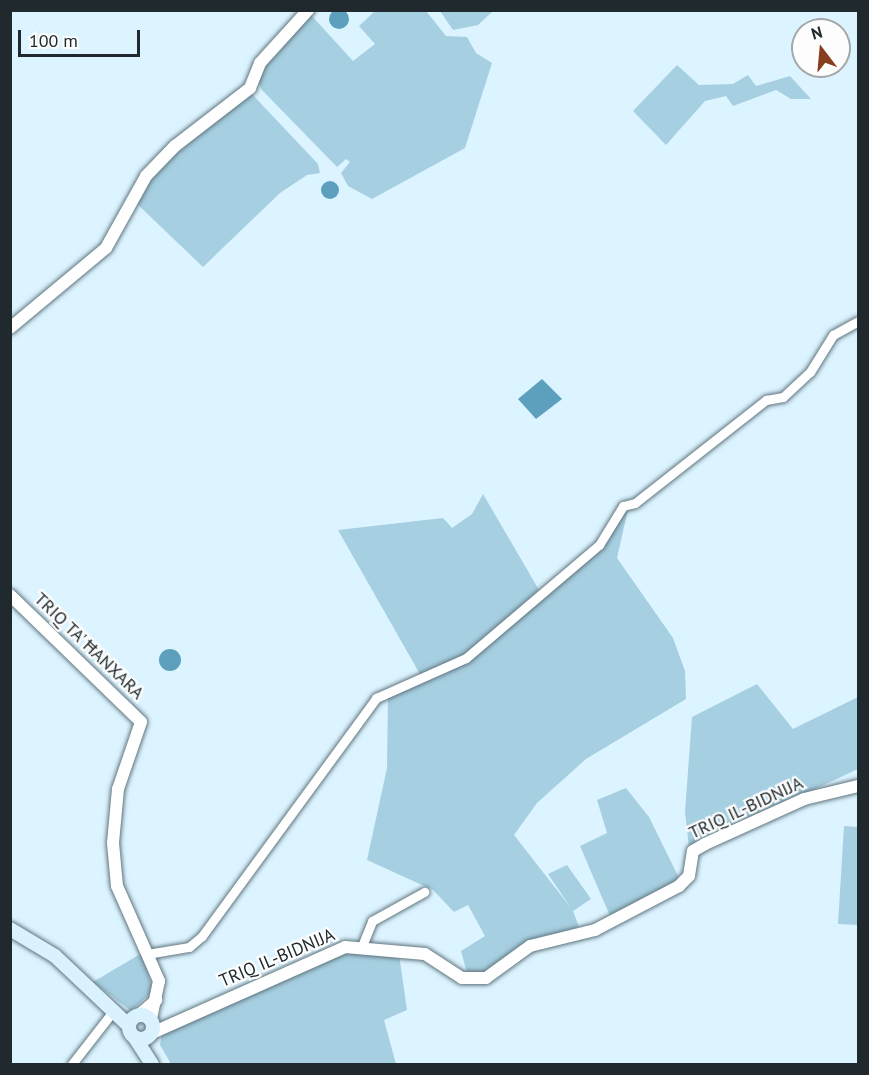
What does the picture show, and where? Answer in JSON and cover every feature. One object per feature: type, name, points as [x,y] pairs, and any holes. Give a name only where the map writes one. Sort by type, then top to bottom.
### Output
[{"type":"main road","points":[[13,934],[55,956],[114,1010],[143,1026],[160,1065]]},
{"type":"main road","points":[[143,1026],[152,1065]]},
{"type":"street","points":[[10,328],[106,248],[146,176],[175,146],[250,88],[260,63],[308,10]]},
{"type":"street","points":[[147,954],[189,947],[202,936],[376,698],[466,658],[599,545],[623,506],[635,503],[766,400],[783,397],[810,372],[833,335],[858,321]]},
{"type":"street","name":"TRIQ TA' ĦANXARA","points":[[10,595],[141,722],[118,789],[113,843],[117,886],[159,981],[157,999],[143,1026]]},
{"type":"street","name":"TRIQ IL-BIDNIJA","points":[[143,1026],[180,1018],[337,950],[362,946],[425,954],[462,978],[486,978],[530,946],[595,930],[679,886],[689,876],[690,856],[705,844],[804,799],[858,786]]},
{"type":"street","points":[[362,946],[372,921],[424,892]]},
{"type":"street","points":[[72,1065],[114,1010]]},
{"type":"shaded area","points":[[339,9],[346,12],[349,19],[346,26],[339,29],[332,26],[329,19],[332,12]]},
{"type":"shaded area","points":[[375,11],[426,11],[446,36],[467,37],[476,53],[492,63],[465,148],[372,199],[348,186],[341,173],[350,162],[346,159],[337,167],[262,90],[256,77],[273,50],[311,15],[353,61],[375,44],[359,26]]},
{"type":"shaded area","points":[[440,11],[493,11],[478,25],[453,30]]},
{"type":"shaded area","points":[[677,65],[699,85],[733,84],[748,75],[756,86],[790,76],[811,99],[791,99],[776,90],[733,106],[726,96],[705,101],[666,145],[633,111]]},
{"type":"shaded area","points":[[251,93],[318,164],[320,173],[307,175],[280,193],[203,267],[133,200],[154,172]]},
{"type":"shaded area","points":[[330,181],[336,184],[339,190],[336,196],[330,199],[324,196],[321,190],[324,184]]},
{"type":"shaded area","points":[[542,379],[562,399],[536,419],[518,399]]},
{"type":"shaded area","points":[[483,494],[539,590],[466,655],[421,676],[338,530],[443,518],[452,528],[472,514]]},
{"type":"shaded area","points":[[628,509],[617,558],[673,638],[685,671],[686,699],[586,759],[537,803],[514,835],[571,908],[548,874],[567,865],[591,899],[573,911],[579,927],[547,936],[482,976],[467,973],[461,951],[485,936],[468,905],[454,912],[433,890],[367,860],[387,768],[388,693],[467,660],[602,546]]},
{"type":"shaded area","points":[[170,649],[180,656],[181,660],[174,670],[170,671],[160,664],[159,660],[166,650]]},
{"type":"shaded area","points":[[757,684],[793,729],[858,697],[858,769],[689,848],[685,812],[692,717]]},
{"type":"shaded area","points":[[626,788],[649,817],[680,880],[610,916],[580,846],[607,833],[597,800]]},
{"type":"shaded area","points":[[844,826],[858,827],[858,925],[838,924]]},
{"type":"shaded area","points":[[350,949],[399,954],[407,1010],[384,1020],[396,1064],[171,1064],[160,1045],[162,1033]]},
{"type":"shaded area","points":[[142,953],[153,991],[131,1011],[93,982]]}]
